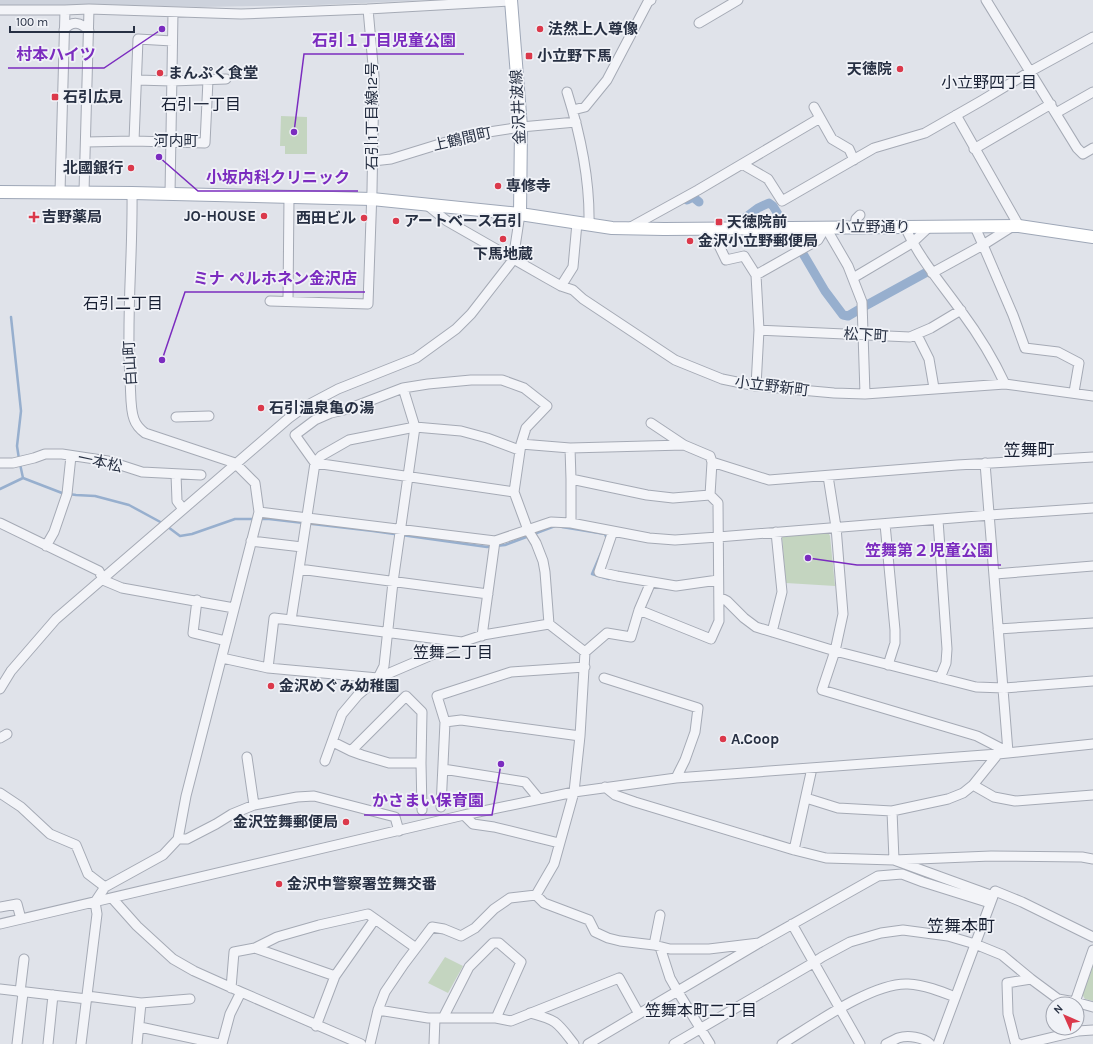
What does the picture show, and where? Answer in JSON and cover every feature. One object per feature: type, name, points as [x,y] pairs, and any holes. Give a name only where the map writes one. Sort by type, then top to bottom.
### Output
[{"type":"main road","name":"金沢井波線","points":[[511,0],[521,127],[520,214]]},
{"type":"main road","points":[[0,192],[84,192],[372,199],[427,205]]},
{"type":"main road","name":"小立野通り","points":[[427,205],[520,214],[589,225],[628,229],[1016,226],[1093,237]]},
{"type":"street","points":[[0,10],[65,10],[89,8],[245,14],[368,9],[511,0]]},
{"type":"street","points":[[573,110],[585,108],[607,80],[648,2],[651,0]]},
{"type":"street","points":[[698,23],[738,0]]},
{"type":"street","points":[[986,0],[1077,148],[1083,154],[1093,148]]},
{"type":"street","points":[[84,192],[89,8]]},
{"type":"street","name":"石引1丁目線12号","points":[[288,302],[368,304],[373,162],[374,76],[368,9]]},
{"type":"street","points":[[60,192],[65,10]]},
{"type":"street","points":[[170,194],[173,12]]},
{"type":"street","points":[[64,30],[71,24],[76,23],[82,24],[89,31]]},
{"type":"street","points":[[742,164],[768,179],[782,201],[874,148],[924,133],[1093,37]]},
{"type":"street","points":[[134,141],[138,39],[172,41]]},
{"type":"street","points":[[137,80],[172,81],[226,79]]},
{"type":"street","name":"河内町","points":[[86,142],[134,141],[205,143],[208,80]]},
{"type":"street","points":[[568,92],[576,122],[589,201],[589,225]]},
{"type":"street","points":[[974,149],[1053,109],[1093,92]]},
{"type":"street","points":[[814,107],[832,139],[848,149],[854,160]]},
{"type":"street","points":[[932,273],[1016,226],[956,115]]},
{"type":"street","points":[[628,229],[698,190],[820,118]]},
{"type":"street","name":"上鶴間町","points":[[373,162],[391,159],[469,135],[521,127],[576,122]]},
{"type":"street","name":"白山町","points":[[132,193],[128,329],[134,420],[140,429],[145,433],[235,463]]},
{"type":"street","points":[[270,301],[288,302],[289,197]]},
{"type":"street","name":"小立野新町","points":[[427,205],[446,221],[513,260],[561,286],[574,290],[583,299],[675,360],[722,379],[756,386],[834,393],[865,394],[1005,384],[1074,392],[1093,396]]},
{"type":"street","points":[[0,689],[11,671],[56,619],[289,418],[338,389],[416,358],[456,330],[471,314],[513,260],[520,214]]},
{"type":"street","points":[[855,227],[856,219],[860,215]]},
{"type":"street","points":[[561,286],[573,267],[577,223]]},
{"type":"street","points":[[975,226],[1013,315],[1024,348],[1058,352],[1079,363],[1074,392]]},
{"type":"street","points":[[905,227],[912,242],[932,273],[961,310],[993,358],[1005,384]]},
{"type":"street","points":[[853,278],[912,242],[929,227]]},
{"type":"street","points":[[756,275],[818,240],[824,228]]},
{"type":"street","points":[[824,228],[848,266],[862,302],[865,394]]},
{"type":"street","points":[[710,229],[726,260],[744,256],[756,275],[759,330],[756,386]]},
{"type":"street","points":[[934,388],[929,359],[917,335],[961,310]]},
{"type":"street","name":"松下町","points":[[759,330],[910,337],[917,335]]},
{"type":"street","points":[[514,492],[315,463],[296,435],[315,420],[331,413],[348,410],[403,388],[471,380],[502,380],[524,388],[547,406],[526,428],[520,447],[514,492],[528,530],[536,543],[545,572],[549,624],[585,652]]},
{"type":"street","points":[[378,678],[384,666],[393,582],[415,427],[403,388]]},
{"type":"street","points":[[176,417],[209,416]]},
{"type":"street","points":[[639,610],[711,639],[719,621],[718,503],[710,495],[712,462],[710,456],[684,444],[651,423]]},
{"type":"street","points":[[291,620],[315,463],[321,456],[349,440],[415,427],[461,432],[520,447],[570,448],[684,444]]},
{"type":"street","points":[[570,448],[571,523]]},
{"type":"street","name":"一本松","points":[[0,463],[20,461],[45,454],[62,454],[108,461],[142,472],[201,475]]},
{"type":"street","points":[[46,546],[54,532],[67,494],[71,456]]},
{"type":"street","points":[[712,462],[769,480],[985,463],[1093,457]]},
{"type":"street","points":[[81,1044],[96,914],[95,902],[105,887],[164,855],[178,839],[186,796],[259,512],[255,483],[235,463]]},
{"type":"street","points":[[985,463],[1008,752]]},
{"type":"street","points":[[176,474],[177,501],[183,509]]},
{"type":"street","points":[[828,476],[836,527],[843,614],[835,651],[822,690],[976,736],[1008,752]]},
{"type":"street","points":[[571,479],[673,498],[710,495]]},
{"type":"street","points":[[259,512],[495,541],[551,522],[571,523],[649,538],[675,540],[1093,508]]},
{"type":"street","points":[[938,520],[947,649],[946,663],[940,678]]},
{"type":"street","points":[[0,524],[99,571],[103,580],[122,588],[197,600],[234,608]]},
{"type":"street","points":[[885,524],[896,630],[895,643],[888,665]]},
{"type":"street","points":[[613,531],[599,572],[676,586],[718,580]]},
{"type":"street","points":[[772,632],[782,592],[776,532]]},
{"type":"street","points":[[251,541],[302,547]]},
{"type":"street","points":[[482,636],[495,541]]},
{"type":"street","points":[[995,574],[1093,566]]},
{"type":"street","points":[[299,568],[488,594]]},
{"type":"street","points":[[536,895],[554,864],[574,792],[580,736],[585,652],[607,633],[631,637],[639,610],[651,582]]},
{"type":"street","points":[[719,597],[727,601],[756,627],[835,651],[976,687],[1004,688],[1093,681]]},
{"type":"street","points":[[197,600],[193,633],[226,642]]},
{"type":"street","points":[[268,668],[274,618],[462,642]]},
{"type":"street","points":[[998,629],[1093,623]]},
{"type":"street","points":[[325,761],[342,714],[358,694],[378,678],[462,642],[482,636],[549,624]]},
{"type":"street","points":[[222,658],[268,668],[378,678]]},
{"type":"street","points":[[441,807],[445,722],[437,696],[510,672],[585,667]]},
{"type":"street","points":[[604,678],[698,708],[695,732],[685,760],[676,778]]},
{"type":"street","points":[[351,751],[406,696],[422,712],[422,810]]},
{"type":"street","points":[[445,722],[461,720],[580,736]]},
{"type":"street","points":[[333,742],[362,756],[389,763],[421,763]]},
{"type":"street","points":[[0,924],[464,815],[574,792],[676,778],[998,754],[1093,744]]},
{"type":"street","points":[[806,798],[838,808],[892,811],[948,799],[963,793],[973,785],[998,754]]},
{"type":"street","points":[[248,757],[254,805]]},
{"type":"street","points":[[794,850],[812,768]]},
{"type":"street","points":[[443,769],[525,782],[539,799]]},
{"type":"street","points":[[973,785],[994,798],[1015,801],[1093,795]]},
{"type":"street","points":[[605,787],[614,795],[635,802],[794,850],[826,858],[894,860],[991,856],[1082,857],[1093,859]]},
{"type":"street","points":[[0,793],[21,807],[50,834],[76,845],[88,874],[105,887]]},
{"type":"street","points":[[178,839],[187,839],[232,814],[254,805],[297,797],[314,796],[395,817],[399,831]]},
{"type":"street","points":[[892,811],[894,860]]},
{"type":"street","points":[[464,815],[473,824],[494,827],[559,843]]},
{"type":"street","points":[[894,860],[992,899]]},
{"type":"street","points":[[588,1044],[759,943],[878,876],[902,874],[923,882],[992,899]]},
{"type":"street","points":[[938,1044],[995,891],[1022,902],[1093,937]]},
{"type":"street","points":[[536,895],[544,903],[589,920],[595,932],[608,938],[620,941],[670,949],[709,950],[759,943]]},
{"type":"street","points":[[370,1044],[378,1010],[386,992],[432,927],[444,929],[460,936],[475,928],[494,909],[510,898],[536,895]]},
{"type":"street","points":[[112,898],[137,926],[173,959],[194,971],[231,988],[316,1026],[361,1044]]},
{"type":"street","points":[[0,906],[17,904],[21,919]]},
{"type":"street","points":[[231,988],[234,952],[256,948],[277,937],[319,925],[368,914],[416,948]]},
{"type":"street","points":[[660,915],[657,946],[670,978],[710,1044]]},
{"type":"street","points":[[316,1026],[335,976],[375,919]]},
{"type":"street","points":[[792,924],[860,1044]]},
{"type":"street","points":[[674,1044],[850,942],[881,933],[903,930],[948,936],[975,944],[1002,955],[1054,996]]},
{"type":"street","points":[[434,1044],[439,1018],[469,967],[493,943],[498,943],[521,962],[496,1018]]},
{"type":"street","points":[[256,948],[335,976]]},
{"type":"street","points":[[1077,996],[1093,950]]},
{"type":"street","points":[[17,1044],[24,959]]},
{"type":"street","points":[[378,1010],[439,1018],[496,1018],[511,1021],[619,978],[639,1014]]},
{"type":"street","points":[[1019,1044],[1015,1042],[1008,1014],[1006,983],[1031,979]]},
{"type":"street","points":[[782,1044],[840,1009],[881,988],[907,984],[930,987],[955,997]]},
{"type":"street","points":[[0,989],[53,996],[87,997],[141,1003],[190,999]]},
{"type":"street","points":[[140,1027],[220,1044],[230,1014],[241,992]]},
{"type":"street","points":[[48,1044],[53,996]]},
{"type":"street","points":[[137,1044],[140,1027],[141,1003]]},
{"type":"street","points":[[530,1014],[549,1018],[560,1024],[574,1044]]},
{"type":"street","points":[[1024,1044],[1078,1031],[1093,1030]]},
{"type":"street","points":[[886,1044],[899,1038],[916,1038],[927,1041],[930,1044]]},
{"type":"shaded area","points":[[0,0],[430,0],[318,5],[200,7],[87,4],[67,6],[0,5]]},
{"type":"green space","points":[[281,116],[307,117],[307,154],[285,154],[285,146],[280,146]]},
{"type":"green space","points":[[828,532],[830,536],[835,586],[786,583],[782,537]]},
{"type":"green space","points":[[445,957],[463,966],[448,993],[428,983]]},
{"type":"green space","points":[[1093,963],[1093,1001],[1085,999],[1085,996],[1082,994]]},
{"type":"waterway","points":[[687,200],[693,197],[699,202]]},
{"type":"waterway","points":[[746,217],[758,208],[769,203],[773,206],[781,219]]},
{"type":"waterway","points":[[793,237],[799,248]]},
{"type":"waterway","points":[[802,252],[825,291],[843,315],[848,316],[860,309]]},
{"type":"waterway","points":[[865,306],[927,272]]},
{"type":"waterway","points":[[11,317],[21,411],[17,446],[19,459]]},
{"type":"waterway","points":[[20,464],[23,478]]},
{"type":"waterway","points":[[0,489],[23,478],[62,493],[95,496],[129,505],[164,524]]},
{"type":"waterway","points":[[168,527],[180,536],[192,534],[235,519],[255,519]]},
{"type":"waterway","points":[[260,519],[373,531],[487,547],[505,545],[529,536]]},
{"type":"waterway","points":[[534,534],[555,526]]},
{"type":"waterway","points":[[562,527],[605,534],[607,539]]},
{"type":"waterway","points":[[601,553],[592,574],[609,579]]},
{"type":"place","name":"村本ハイツ","points":[[162,29]]},
{"type":"place","name":"法然上人尊像","points":[[540,29]]},
{"type":"place","name":"小立野下馬","points":[[529,56]]},
{"type":"place","name":"天徳院","points":[[900,69]]},
{"type":"place","name":"まんぷく食堂","points":[[160,73]]},
{"type":"place","name":"石引広見","points":[[55,97]]},
{"type":"place","name":"石引１丁目児童公園","points":[[294,132]]},
{"type":"place","name":"小坂内科クリニック","points":[[159,157]]},
{"type":"place","name":"北國銀行","points":[[131,168]]},
{"type":"place","name":"専修寺","points":[[498,186]]},
{"type":"place","name":"JO-HOUSE","points":[[264,216]]},
{"type":"place","name":"吉野薬局","points":[[34,217]]},
{"type":"place","name":"西田ビル","points":[[364,218]]},
{"type":"place","name":"アートベース石引","points":[[396,221]]},
{"type":"place","name":"天徳院前","points":[[719,222]]},
{"type":"place","name":"下馬地蔵","points":[[503,239]]},
{"type":"place","name":"金沢小立野郵便局","points":[[690,241]]},
{"type":"place","name":"ミナ ペルホネン金沢店","points":[[162,360]]},
{"type":"place","name":"石引温泉亀の湯","points":[[261,408]]},
{"type":"place","name":"笠舞第２児童公園","points":[[808,558]]},
{"type":"place","name":"金沢めぐみ幼稚園","points":[[271,686]]},
{"type":"place","name":"A.Coop","points":[[723,739]]},
{"type":"place","name":"かさまい保育園","points":[[501,764]]},
{"type":"place","name":"金沢笠舞郵便局","points":[[346,822]]},
{"type":"place","name":"金沢中警察署笠舞交番","points":[[279,884]]},
{"type":"district","name":"小立野四丁目","points":[[989,82]]},
{"type":"district","name":"石引一丁目","points":[[201,104]]},
{"type":"district","name":"石引二丁目","points":[[123,303]]},
{"type":"district","name":"笠舞町","points":[[1029,450]]},
{"type":"district","name":"笠舞二丁目","points":[[453,652]]},
{"type":"district","name":"笠舞本町","points":[[961,926]]},
{"type":"district","name":"笠舞本町二丁目","points":[[701,1010]]}]
